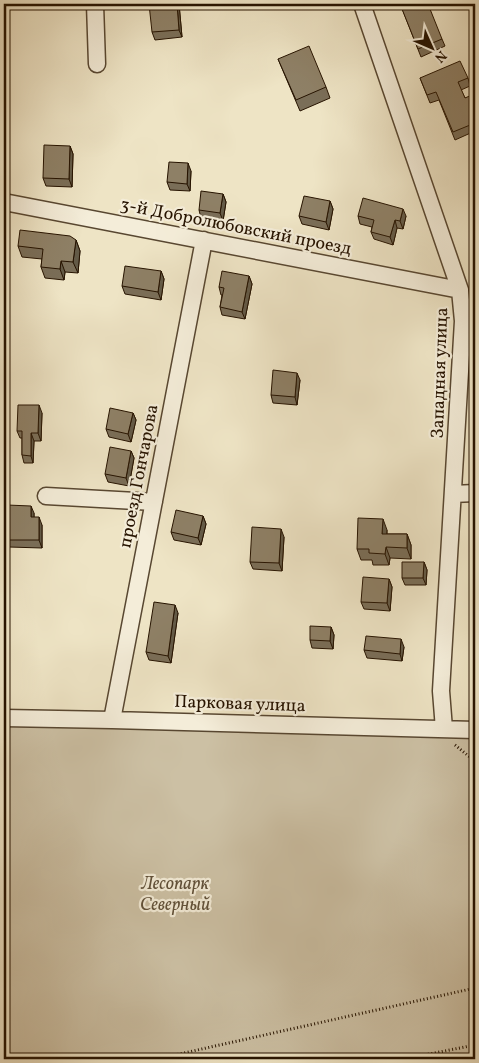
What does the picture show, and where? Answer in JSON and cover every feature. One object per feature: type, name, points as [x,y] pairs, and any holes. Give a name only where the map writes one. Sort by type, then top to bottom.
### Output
[{"type":"street","points":[[95,4],[97,64]]},
{"type":"street","name":"Западная улица","points":[[362,4],[460,290],[463,321],[441,691],[444,729]]},
{"type":"street","name":"3-й Добролюбовский проезд","points":[[4,202],[460,290]]},
{"type":"street","name":"проезд Гончарова","points":[[112,720],[204,240]]},
{"type":"street","points":[[453,494],[475,493]]},
{"type":"street","points":[[46,496],[154,502]]},
{"type":"street","name":"Парковая улица","points":[[4,718],[475,730]]},
{"type":"path","points":[[157,1059],[475,988]]},
{"type":"path","points":[[404,1059],[475,1045]]},
{"type":"green space","name":"Лесопарк Северный","points":[[4,723],[475,732],[475,1059],[4,1059]]},
{"type":"building","points":[[149,4],[177,4],[179,30],[152,32]]},
{"type":"building","points":[[400,4],[428,4],[442,39],[418,49]]},
{"type":"building","points":[[309,46],[326,87],[296,100],[278,59]]},
{"type":"building","points":[[460,61],[468,78],[458,82],[465,98],[474,94],[475,96],[475,123],[453,132],[436,92],[427,95],[420,78]]},
{"type":"building","points":[[44,145],[70,146],[69,179],[43,178]]},
{"type":"building","points":[[169,162],[188,163],[187,184],[167,182]]},
{"type":"building","points":[[201,191],[223,194],[220,213],[199,210]]},
{"type":"building","points":[[304,196],[330,201],[326,222],[299,216]]},
{"type":"building","points":[[363,198],[403,209],[400,221],[395,220],[390,237],[371,232],[374,220],[358,216]]},
{"type":"building","points":[[20,230],[70,236],[76,240],[73,262],[61,261],[60,269],[41,267],[43,249],[18,246]]},
{"type":"building","points":[[125,266],[161,271],[158,292],[122,286]]},
{"type":"building","points":[[222,271],[249,276],[242,312],[220,307],[224,288],[219,287]]},
{"type":"building","points":[[273,370],[297,373],[295,397],[271,395]]},
{"type":"building","points":[[18,405],[39,405],[38,433],[31,433],[31,456],[22,455],[22,431],[17,431]]},
{"type":"building","points":[[110,408],[133,413],[128,434],[106,429]]},
{"type":"building","points":[[110,447],[131,451],[126,478],[105,474]]},
{"type":"building","points":[[7,505],[31,506],[31,517],[39,517],[39,540],[6,540]]},
{"type":"building","points":[[176,510],[203,516],[198,538],[171,532]]},
{"type":"building","points":[[358,518],[383,519],[382,534],[407,534],[407,548],[386,547],[385,554],[369,553],[369,549],[357,549]]},
{"type":"building","points":[[252,527],[281,529],[279,563],[250,562]]},
{"type":"building","points":[[402,562],[424,562],[423,578],[402,578]]},
{"type":"building","points":[[363,577],[389,579],[387,603],[361,602]]},
{"type":"building","points":[[154,602],[175,605],[168,656],[146,652]]},
{"type":"building","points":[[470,604],[475,604],[475,626],[471,626]]},
{"type":"building","points":[[310,626],[331,627],[330,641],[310,640]]},
{"type":"building","points":[[366,636],[401,639],[400,654],[364,650]]}]
